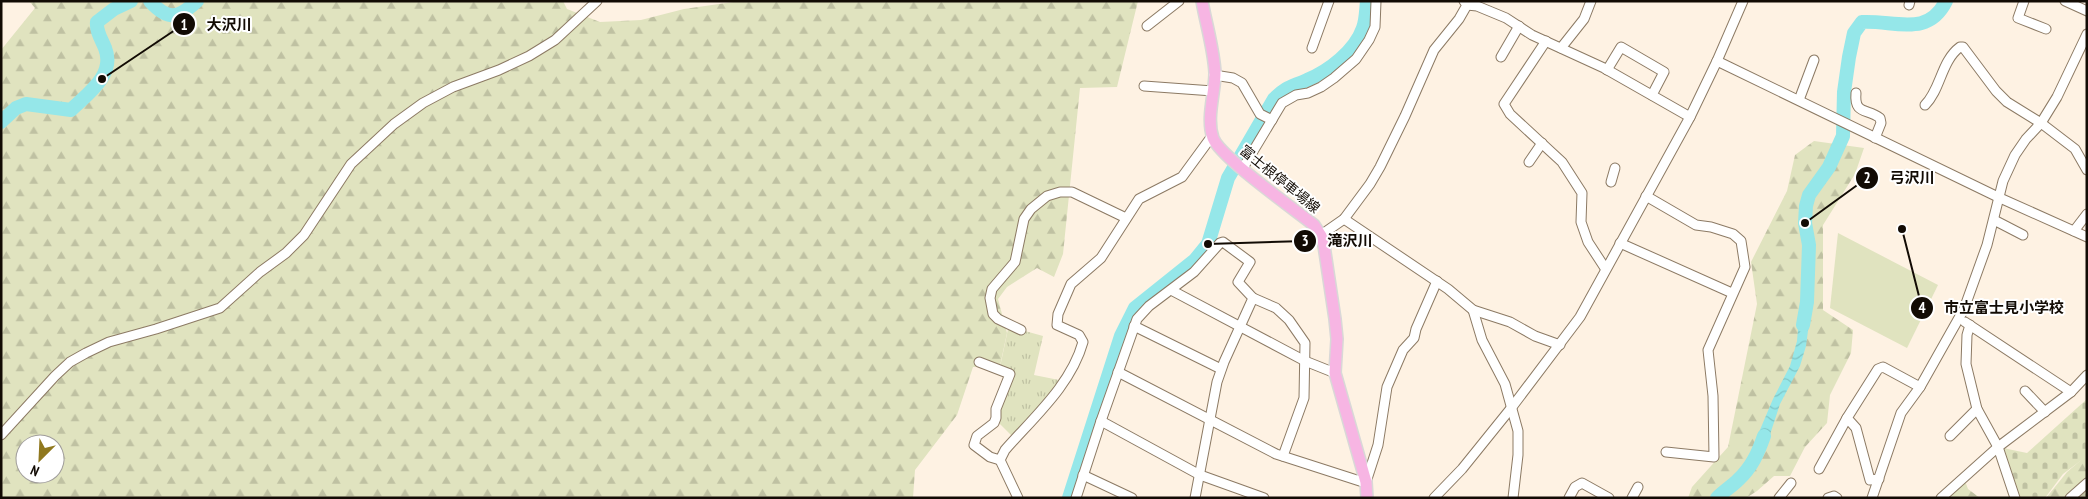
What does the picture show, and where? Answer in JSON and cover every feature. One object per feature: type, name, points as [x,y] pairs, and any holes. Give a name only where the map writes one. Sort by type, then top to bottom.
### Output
[{"type":"main road","points":[[1202,1],[1214,75],[1212,136]]},
{"type":"main road","name":"富士根停車場線","points":[[1212,136],[1222,151],[1314,225],[1322,236]]},
{"type":"main road","points":[[1322,236],[1338,339],[1335,373],[1366,483],[1366,498]]},
{"type":"street","points":[[1,435],[70,362],[109,342],[156,330],[220,308],[260,272],[286,253],[304,235],[351,164],[394,124],[423,103],[453,87],[498,70],[529,56],[549,44],[571,27],[597,1]]},
{"type":"street","points":[[1147,26],[1179,1]]},
{"type":"street","points":[[1312,48],[1329,1]]},
{"type":"street","points":[[1243,168],[1282,103],[1296,95],[1308,93],[1321,87],[1356,58],[1376,26],[1376,1]]},
{"type":"street","points":[[1561,48],[1584,19],[1591,1]]},
{"type":"street","points":[[1434,498],[1462,468],[1512,407],[1580,317],[1605,268],[1690,117],[1743,1]]},
{"type":"street","points":[[2024,1],[2018,18],[2046,29]]},
{"type":"street","points":[[2065,1],[2087,11]]},
{"type":"street","points":[[1322,236],[1344,219],[1360,201],[1380,167],[1405,116],[1434,50],[1459,19],[1465,3],[1506,18],[1546,41],[1607,70],[1690,117]]},
{"type":"street","points":[[1501,57],[1518,26]]},
{"type":"street","points":[[1872,498],[1901,413],[1920,387],[1959,319],[1988,245],[2004,181],[2015,155],[2026,138],[2041,123],[2057,97],[2087,34]]},
{"type":"street","points":[[1546,41],[1504,104],[1510,114],[1562,162],[1582,193],[1582,222],[1588,242],[1605,268]]},
{"type":"street","points":[[1607,70],[1621,47],[1664,72],[1652,95]]},
{"type":"street","points":[[1925,105],[1934,92],[1953,52],[1960,47],[1964,47],[2006,102],[2041,123],[2075,150],[2087,170]]},
{"type":"street","points":[[1799,100],[1814,60]]},
{"type":"street","points":[[1717,61],[2087,238]]},
{"type":"street","points":[[1214,75],[1233,78],[1242,83],[1260,114],[1272,120]]},
{"type":"street","points":[[1144,86],[1213,91]]},
{"type":"street","points":[[1856,93],[1855,101],[1858,108],[1880,118],[1881,123],[1876,138]]},
{"type":"street","points":[[1000,460],[1005,450],[1064,382],[1075,364],[1083,342],[1079,335],[1057,325],[1058,314],[1071,284],[1101,258],[1139,199],[1182,177],[1212,136]]},
{"type":"street","points":[[1529,162],[1542,143]]},
{"type":"street","points":[[1611,182],[1615,168]]},
{"type":"street","points":[[1021,330],[998,319],[993,314],[990,298],[992,289],[1015,262],[1024,219],[1031,209],[1047,196],[1060,192],[1072,192],[1126,218]]},
{"type":"street","points":[[1646,196],[1696,225],[1712,227],[1734,234],[1741,241],[1745,267],[1708,350],[1713,396],[1714,457],[1666,452]]},
{"type":"street","points":[[2074,231],[2087,214]]},
{"type":"street","points":[[1344,219],[1436,281],[1472,310],[1510,322],[1535,336],[1560,345]]},
{"type":"street","points":[[1994,220],[2023,234]]},
{"type":"street","points":[[1076,498],[1137,319],[1149,306],[1194,272],[1223,242],[1250,262],[1238,282],[1253,298],[1276,308],[1289,320],[1305,343],[1304,398],[1283,456]]},
{"type":"street","points":[[1620,243],[1732,293]]},
{"type":"street","points":[[1118,372],[1283,456],[1366,483],[1378,445],[1387,387],[1402,350],[1414,338],[1436,281]]},
{"type":"street","points":[[1171,290],[1305,361],[1335,373]]},
{"type":"street","points":[[1195,498],[1209,418],[1221,369],[1253,298]]},
{"type":"street","points":[[1472,310],[1482,340],[1495,362],[1512,407],[1518,431],[1518,455],[1512,498]]},
{"type":"street","points":[[1959,319],[2072,392]]},
{"type":"street","points":[[1970,325],[1967,335],[1966,364],[1977,409],[1998,447],[2015,498]]},
{"type":"street","points":[[1134,326],[1221,369]]},
{"type":"street","points":[[979,362],[1010,374],[996,409],[994,423],[977,436],[974,445],[990,457],[1000,460],[1018,498]]},
{"type":"street","points":[[1819,469],[1847,418],[1878,369],[1883,367],[1920,387]]},
{"type":"street","points":[[1941,498],[1998,447],[2072,392],[2087,375]]},
{"type":"street","points":[[2025,391],[2045,412]]},
{"type":"street","points":[[1950,436],[1977,409]]},
{"type":"street","points":[[1847,418],[1856,428],[1870,480],[1879,479]]},
{"type":"street","points":[[1101,421],[1200,475],[1264,498]]},
{"type":"street","points":[[1083,474],[1132,498]]},
{"type":"street","points":[[1569,498],[1575,487],[1582,483],[1609,498]]},
{"type":"street","points":[[1779,498],[1791,483]]},
{"type":"street","points":[[2070,498],[2087,483]]},
{"type":"street","points":[[1632,498],[1638,487]]},
{"type":"street","points":[[1828,498],[1834,496],[1837,498]]},
{"type":"green space","points":[[29,1],[563,1],[567,9],[600,22],[641,20],[684,9],[740,1],[1138,1],[1117,87],[1080,88],[1063,254],[1054,277],[1037,268],[1007,287],[998,299],[1007,333],[1000,366],[973,367],[957,415],[915,470],[913,498],[1,498],[1,50],[35,8]]},
{"type":"green space","points":[[1814,141],[1864,148],[1855,174],[1823,225],[1823,310],[1853,330],[1851,353],[1830,395],[1827,423],[1805,447],[1790,476],[1774,476],[1746,498],[1688,498],[1692,487],[1728,447],[1757,304],[1751,262],[1787,191],[1795,155]]},
{"type":"green space","points":[[1838,233],[1938,285],[1907,348],[1830,308]]},
{"type":"green space","points":[[1011,327],[1043,336],[1034,375],[1064,381],[1013,437],[998,422],[997,413],[1010,372],[1000,367],[1008,329]]},
{"type":"green space","points":[[2087,399],[2087,456],[2063,474],[2045,498],[2012,498],[1998,447],[2027,453]]},
{"type":"green space","points":[[2087,455],[2087,495],[2084,498],[2046,498],[2067,472]]},
{"type":"green space","points":[[1965,481],[1968,489],[1980,498],[1940,498]]},
{"type":"water","points":[[1800,305],[1811,308],[1806,346],[1800,366],[1780,404],[1763,456],[1751,451],[1773,399],[1790,366],[1797,341]]},
{"type":"water","points":[[1752,455],[1761,458],[1749,477],[1724,498],[1709,498],[1740,474]]},
{"type":"waterway","points":[[1,122],[16,108],[26,104],[71,110],[85,97],[98,83],[107,67],[105,48],[98,33],[97,22],[114,9],[131,1]]},
{"type":"waterway","points":[[150,1],[168,15],[179,14],[197,1]]},
{"type":"waterway","points":[[1069,498],[1121,336],[1135,308],[1195,260],[1208,244],[1228,178],[1274,99],[1286,89],[1332,66],[1348,52],[1363,28],[1367,1]]},
{"type":"waterway","points":[[1803,325],[1807,302],[1809,245],[1805,223],[1806,206],[1809,195],[1829,167],[1843,136],[1844,92],[1854,33],[1862,22],[1909,25],[1930,20],[1939,12],[1946,1]]},
{"type":"waterway","points":[[1717,498],[1736,482],[1751,465],[1764,436]]},
{"type":"place","name":"大沢川","points":[[102,79]]},
{"type":"place","name":"弓沢川","points":[[1805,223]]},
{"type":"place","name":"市立富士見小学校","points":[[1902,229]]},
{"type":"place","name":"滝沢川","points":[[1208,244]]}]
